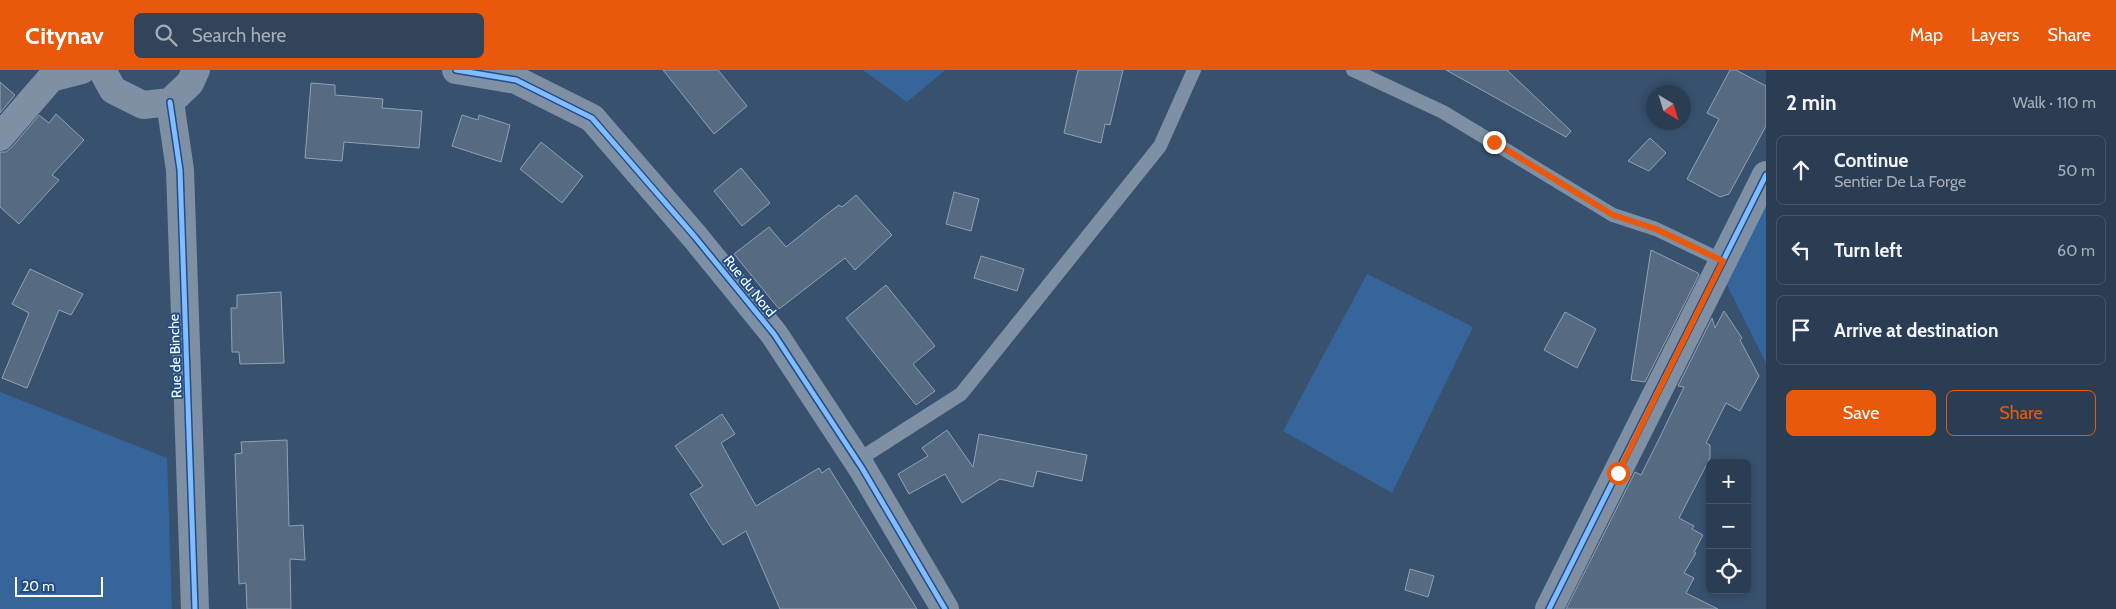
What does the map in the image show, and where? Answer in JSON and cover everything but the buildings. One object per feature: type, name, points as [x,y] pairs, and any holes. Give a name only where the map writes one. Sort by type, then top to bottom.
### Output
[{"type":"street","points":[[0,137],[51,78],[82,70]]},
{"type":"street","points":[[102,70],[113,90],[143,105],[170,102],[190,83],[196,70]]},
{"type":"street","name":"Rue du Nord","points":[[456,70],[516,80],[592,118],[695,237],[774,334],[858,460],[945,609]]},
{"type":"street","name":"Rue de Binche","points":[[170,102],[180,170],[195,609]]},
{"type":"street","points":[[1548,609],[1766,175]]},
{"type":"lane","points":[[858,460],[961,394],[1160,146],[1194,70]]},
{"type":"lane","points":[[1352,70],[1443,112],[1613,215],[1656,229],[1723,261]]},
{"type":"shaded area","points":[[863,70],[945,70],[907,102]]},
{"type":"shaded area","points":[[1766,175],[1766,363],[1719,269]]},
{"type":"shaded area","points":[[1367,274],[1473,327],[1392,493],[1283,431]]},
{"type":"shaded area","points":[[0,392],[167,458],[172,609],[0,609]]},
{"type":"cycle path","points":[[456,70],[516,80],[592,118],[695,237],[774,334],[862,468],[945,609]]},
{"type":"cycle path","points":[[170,102],[180,170],[195,609]]},
{"type":"cycle path","points":[[1549,609],[1766,175]]},
{"type":"route","points":[[1494,142],[1613,215],[1656,229],[1723,261],[1618,473]]}]
